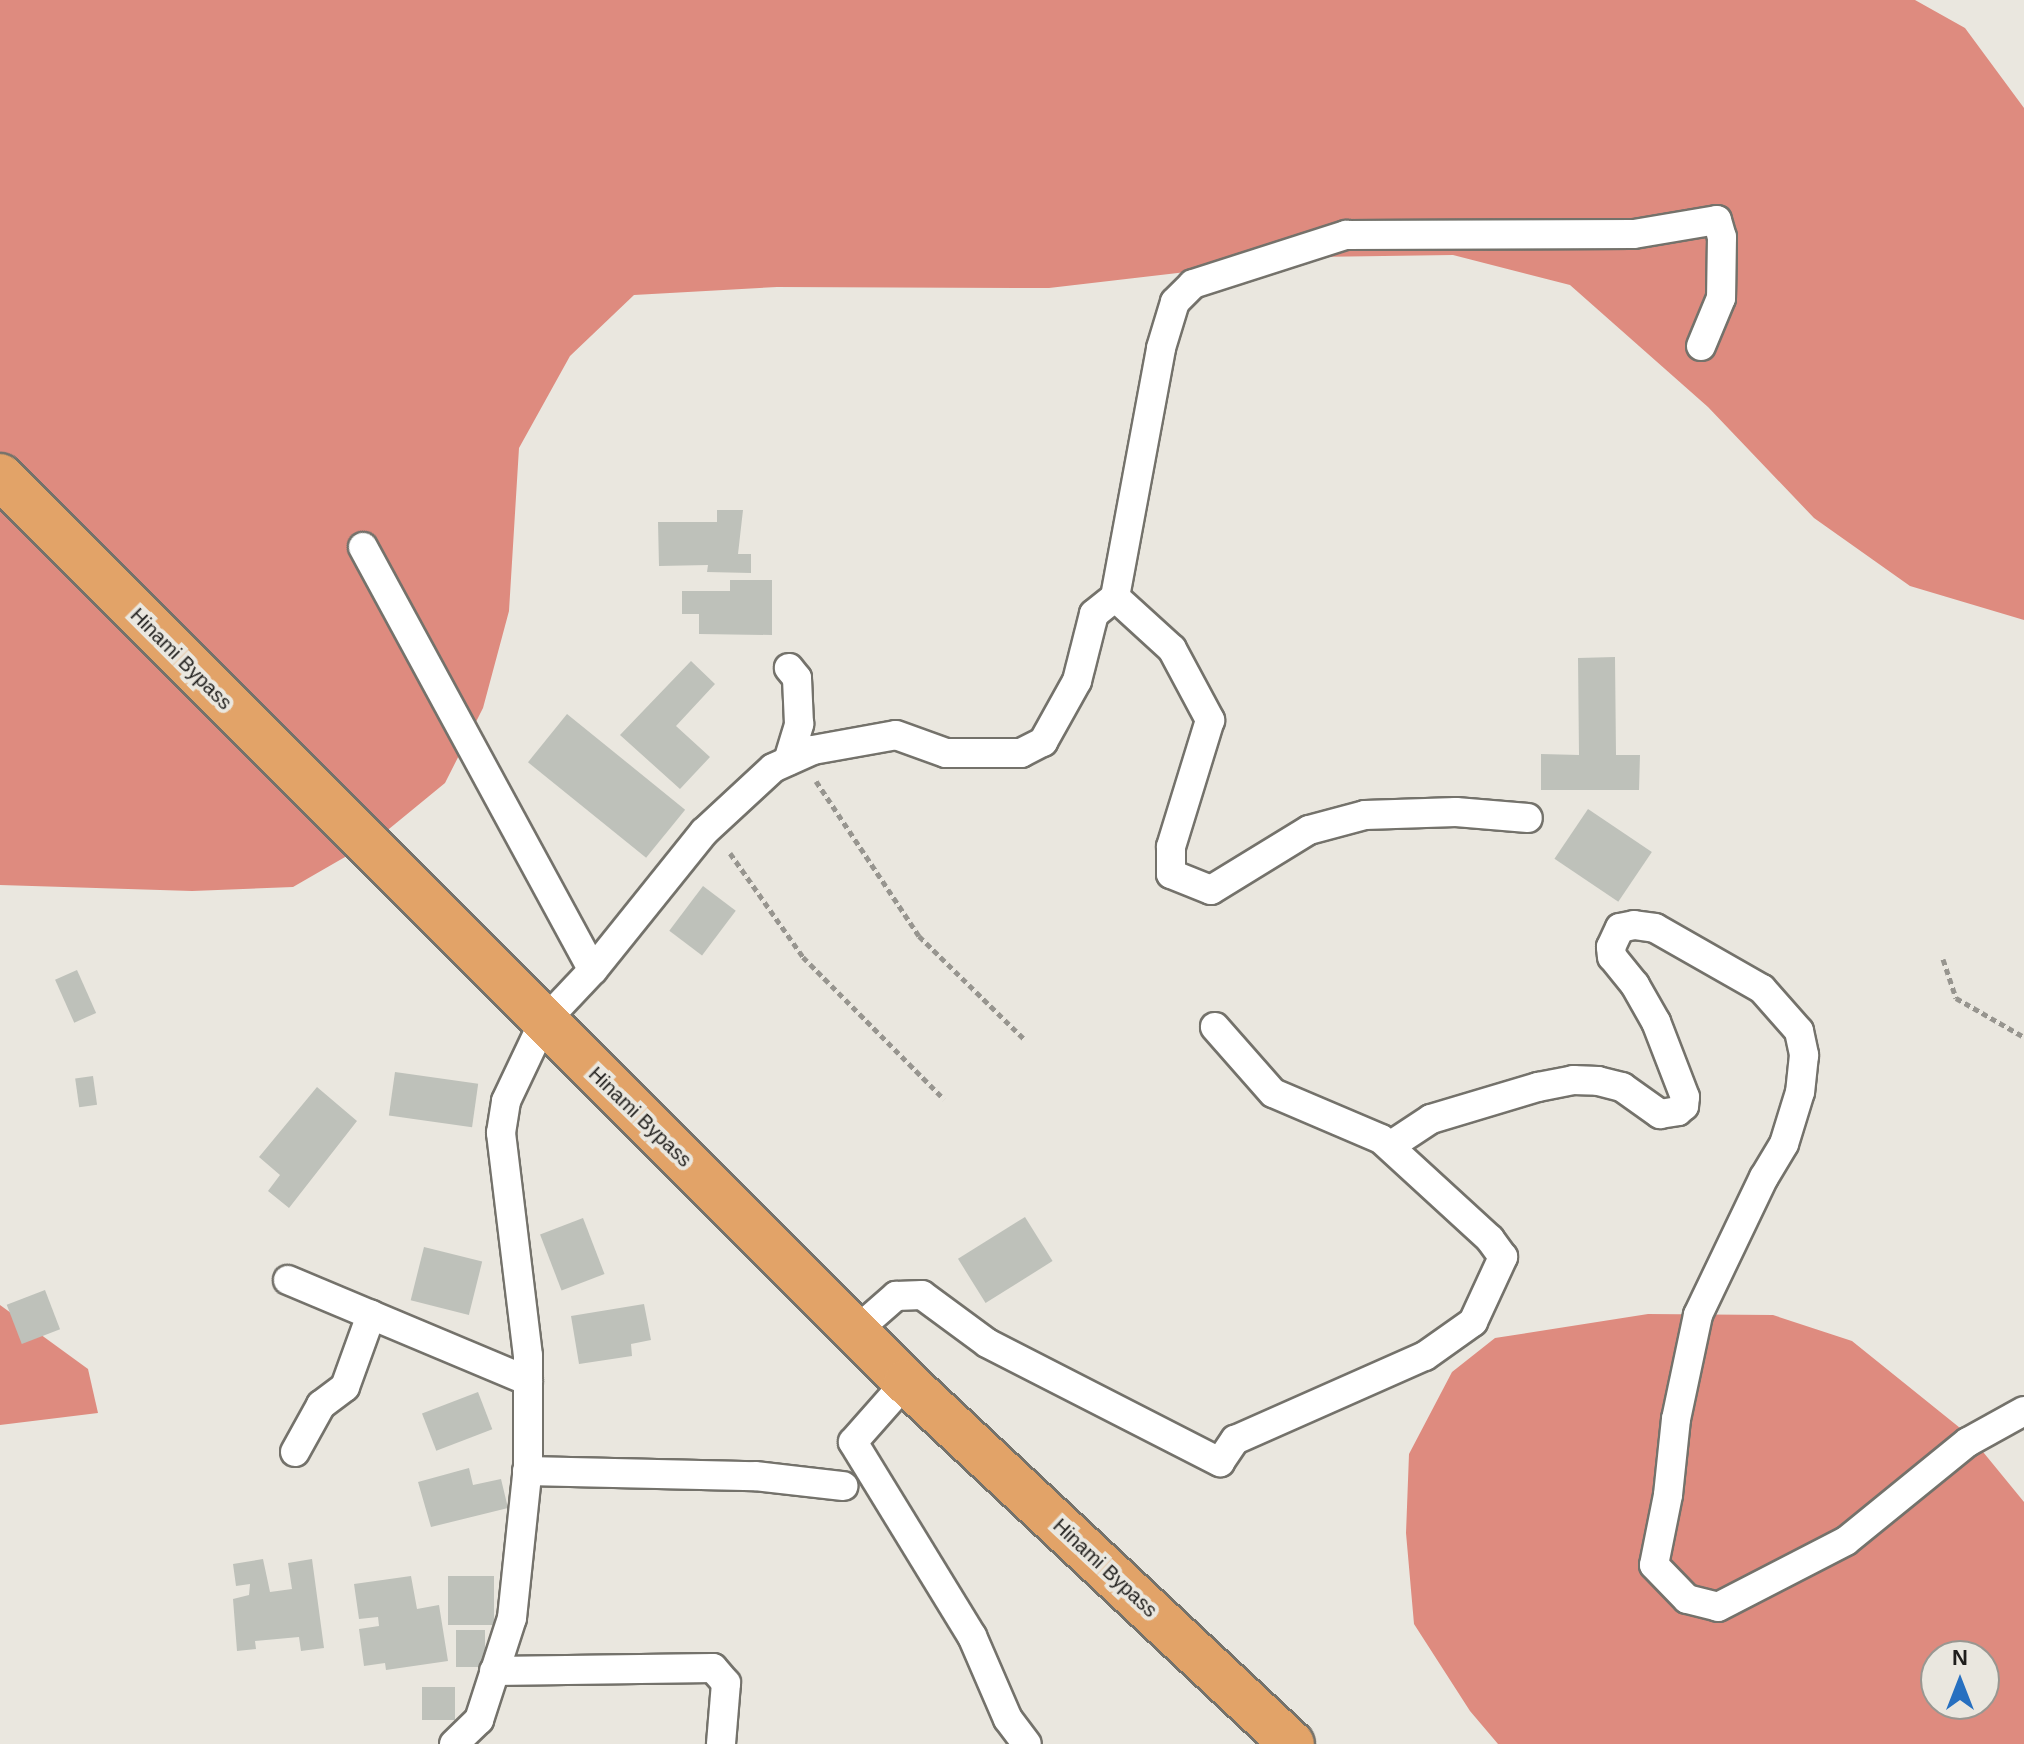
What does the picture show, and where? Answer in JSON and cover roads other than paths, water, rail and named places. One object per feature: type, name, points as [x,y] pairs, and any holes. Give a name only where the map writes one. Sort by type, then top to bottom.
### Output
[{"type":"highway","name":"Hinami Bypass","points":[[0,476],[543,1023],[857,1330],[906,1382],[1292,1744]]},
{"type":"street","points":[[454,1744],[479,1720],[512,1618],[527,1471],[528,1381],[518,1266],[501,1133],[506,1101],[543,1023],[593,970],[711,825],[773,768],[813,750],[896,735],[946,753],[1021,753],[1043,742],[1077,681],[1094,614],[1115,597],[1161,348],[1175,302],[1193,284],[1346,235],[1634,234],[1717,220],[1722,237],[1721,298],[1701,346]]},
{"type":"street","points":[[363,547],[593,970]]},
{"type":"street","points":[[1115,597],[1172,649],[1210,720],[1171,847],[1171,874],[1211,890],[1309,830],[1365,815],[1456,812],[1528,818]]},
{"type":"street","points":[[789,668],[797,678],[799,724],[794,759]]},
{"type":"street","points":[[1390,1146],[1431,1119],[1538,1087],[1573,1080],[1598,1081],[1622,1087],[1660,1114],[1678,1111],[1684,1106],[1685,1097],[1656,1022],[1635,985],[1612,957],[1611,947],[1620,928],[1634,925],[1655,928],[1762,989],[1799,1031],[1804,1055],[1800,1092],[1784,1144],[1764,1177],[1698,1315],[1676,1419],[1668,1495],[1654,1565],[1687,1599],[1718,1607],[1846,1541],[1968,1442],[2024,1411]]},
{"type":"street","points":[[857,1330],[896,1296],[922,1295],[987,1343],[1220,1462],[1235,1440],[1425,1356],[1473,1322],[1503,1257],[1490,1239],[1381,1139],[1273,1093],[1215,1027]]},
{"type":"street","points":[[288,1280],[528,1381]]},
{"type":"street","points":[[295,1452],[321,1405],[345,1387],[371,1315]]},
{"type":"street","points":[[906,1382],[853,1442],[972,1636],[1008,1719],[1027,1744]]},
{"type":"street","points":[[527,1471],[755,1476],[843,1486]]},
{"type":"street","points":[[494,1671],[713,1668],[726,1683],[721,1744]]}]
